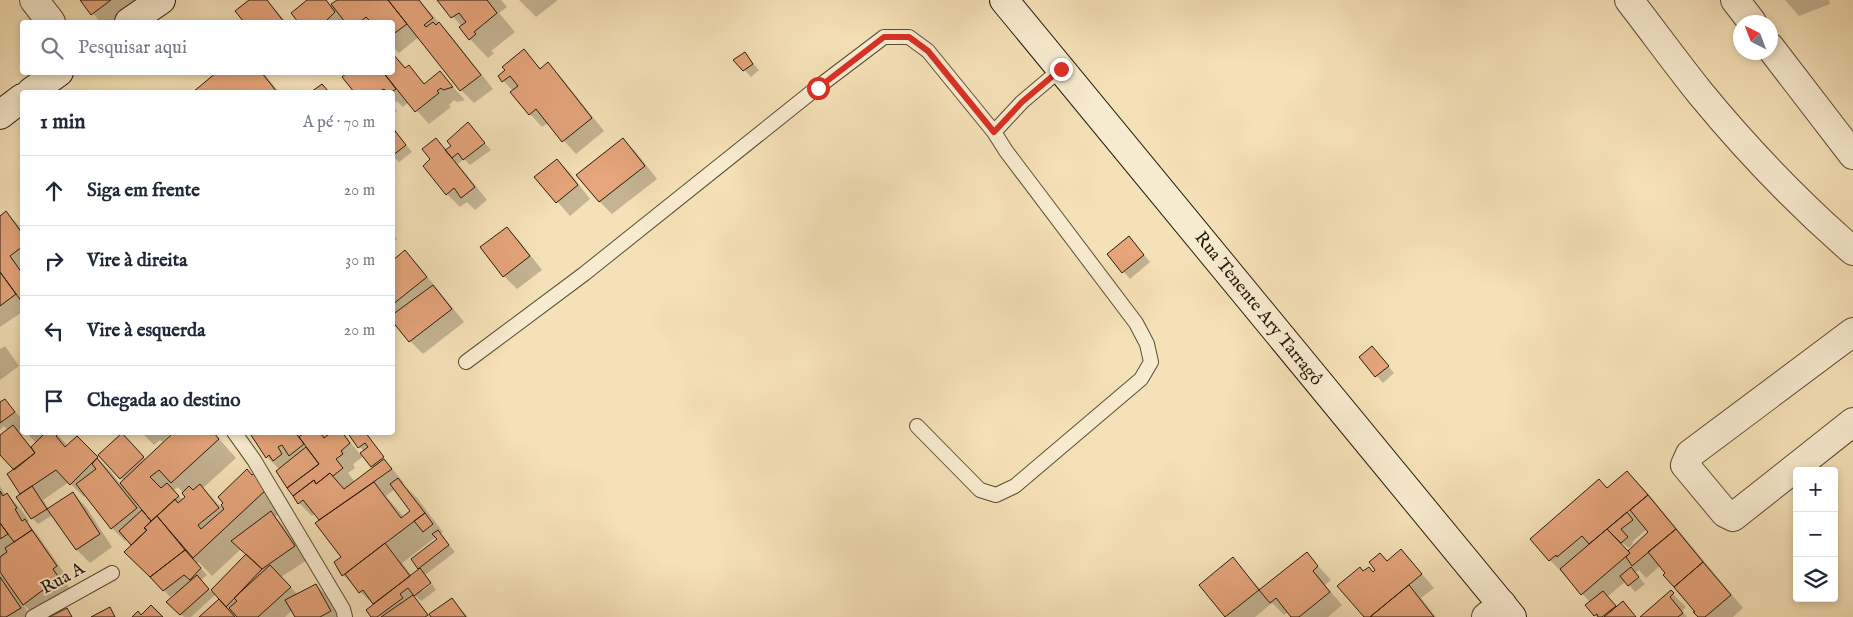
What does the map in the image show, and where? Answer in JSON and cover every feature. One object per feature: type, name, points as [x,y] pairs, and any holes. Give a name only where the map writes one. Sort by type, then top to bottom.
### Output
[{"type":"street","points":[[34,0],[49,20]]},
{"type":"street","points":[[133,20],[161,0]]},
{"type":"street","name":"Rua Tenente Ary Tarragô","points":[[1004,0],[1500,613]]},
{"type":"street","points":[[1628,0],[1731,130],[1806,208],[1853,251]]},
{"type":"street","points":[[1735,0],[1747,15]]},
{"type":"street","points":[[1778,57],[1853,155]]},
{"type":"street","points":[[36,90],[55,75]]},
{"type":"street","points":[[1853,332],[1690,454],[1684,465],[1725,513],[1734,517],[1853,422]]},
{"type":"lane","points":[[466,362],[584,274],[884,37],[909,37],[928,51],[994,132],[1006,151],[1136,323],[1147,344],[1152,362],[1141,379],[1015,486],[996,495],[980,490],[917,426]]},
{"type":"lane","points":[[994,132],[1022,102],[1061,69]]},
{"type":"lane","points":[[236,435],[254,460],[343,609],[345,617]]},
{"type":"lane","name":"Rua A","points":[[33,617],[112,573]]},
{"type":"building","points":[[80,0],[111,0],[91,15]]},
{"type":"building","points":[[249,0],[267,0],[282,20],[242,20],[235,11]]},
{"type":"building","points":[[307,0],[326,0],[335,12],[327,20],[296,20],[291,13]]},
{"type":"building","points":[[337,0],[388,0],[407,24],[395,33],[395,20],[369,20],[366,17],[362,20],[343,20],[331,4]]},
{"type":"building","points":[[388,0],[419,0],[433,18],[424,25],[426,27],[433,22],[436,25],[439,22],[481,75],[460,91]]},
{"type":"building","points":[[437,0],[487,0],[497,13],[474,32],[476,34],[469,40],[459,27],[466,22],[459,13],[451,18]]},
{"type":"building","points":[[524,49],[540,69],[548,62],[592,118],[562,142],[536,109],[529,115],[510,92],[518,86],[510,76],[502,82],[498,76],[505,70],[502,67]]},
{"type":"building","points":[[745,52],[753,64],[743,71],[733,60]]},
{"type":"building","points":[[395,56],[405,68],[409,65],[424,84],[440,71],[453,87],[443,90],[441,88],[437,91],[439,93],[415,112],[385,75],[395,75]]},
{"type":"building","points":[[213,75],[263,75],[275,90],[195,90]]},
{"type":"building","points":[[344,75],[385,75],[396,89],[352,90],[342,77]]},
{"type":"building","points":[[322,84],[327,90],[314,90]]},
{"type":"building","points":[[468,122],[485,143],[463,160],[458,153],[452,158],[445,150],[451,146],[447,141]]},
{"type":"building","points":[[395,131],[406,145],[395,154]]},
{"type":"building","points":[[436,138],[475,187],[461,198],[454,188],[446,195],[423,166],[430,159],[422,149]]},
{"type":"building","points":[[623,138],[645,166],[599,202],[576,175]]},
{"type":"building","points":[[557,159],[578,185],[556,203],[534,177]]},
{"type":"building","points":[[6,211],[20,230],[20,248],[10,256],[20,270],[20,299],[0,272],[0,216]]},
{"type":"building","points":[[507,227],[530,256],[503,277],[480,247]]},
{"type":"building","points":[[1129,236],[1144,255],[1122,273],[1107,254]]},
{"type":"building","points":[[405,250],[427,277],[395,303],[395,258]]},
{"type":"building","points":[[0,272],[16,294],[0,306]]},
{"type":"building","points":[[433,285],[452,309],[409,342],[395,325],[395,313]]},
{"type":"building","points":[[1372,346],[1389,366],[1375,377],[1359,357]]},
{"type":"building","points":[[5,399],[15,412],[0,423],[0,402]]},
{"type":"building","points":[[13,425],[35,453],[14,470],[0,455],[0,435]]},
{"type":"building","points":[[43,435],[57,435],[65,447],[77,436],[98,457],[70,485],[56,470],[20,494],[7,474],[35,453],[31,447]]},
{"type":"building","points":[[120,435],[124,435],[144,457],[120,479],[98,455]]},
{"type":"building","points":[[171,435],[216,435],[219,439],[171,483],[159,470],[150,477],[161,488],[167,483],[179,496],[151,521],[120,483]]},
{"type":"building","points":[[251,435],[297,435],[304,444],[289,456],[282,445],[278,447],[282,454],[273,461],[269,455],[266,458]]},
{"type":"building","points":[[301,435],[322,435],[324,438],[328,435],[344,435],[350,443],[341,451],[343,454],[336,459],[343,468],[333,476],[330,473],[316,484],[314,480],[293,496],[287,488],[319,464],[299,437]]},
{"type":"building","points":[[349,435],[367,435],[384,457],[371,467],[360,453],[368,447],[365,443],[358,448]]},
{"type":"building","points":[[306,447],[319,464],[287,488],[276,471]]},
{"type":"building","points":[[97,458],[137,508],[111,529],[76,484],[96,469],[92,464]]},
{"type":"building","points":[[384,459],[392,469],[319,520],[303,500],[298,504],[293,496],[314,480],[316,484],[330,473],[344,489]]},
{"type":"building","points":[[247,469],[252,475],[255,473],[267,489],[193,558],[157,516],[175,499],[178,503],[185,497],[182,493],[189,486],[193,490],[200,484],[219,508],[198,525],[201,529],[224,509],[221,505],[223,503],[218,497]]},
{"type":"building","points":[[1627,471],[1648,495],[1589,544],[1582,536],[1557,557],[1556,555],[1549,561],[1530,539],[1599,479],[1607,488]]},
{"type":"building","points":[[398,478],[425,513],[342,576],[334,562],[341,557],[315,523],[374,482],[401,518],[410,511],[390,484]]},
{"type":"building","points":[[32,486],[47,509],[31,519],[16,497]]},
{"type":"building","points":[[0,491],[3,496],[7,493],[17,508],[15,509],[22,521],[25,519],[32,530],[14,542],[0,523]]},
{"type":"building","points":[[73,492],[100,534],[76,550],[47,509]]},
{"type":"building","points":[[1648,495],[1676,529],[1632,566],[1626,557],[1630,553],[1628,551],[1648,532],[1630,510]]},
{"type":"building","points":[[142,510],[151,521],[144,528],[147,530],[131,545],[119,531]]},
{"type":"building","points":[[271,511],[295,546],[262,569],[231,541]]},
{"type":"building","points":[[1627,512],[1633,520],[1621,529],[1628,537],[1621,543],[1607,529]]},
{"type":"building","points":[[425,513],[433,524],[423,532],[414,521]]},
{"type":"building","points":[[157,516],[185,550],[150,577],[124,552],[147,530],[144,528]]},
{"type":"building","points":[[0,523],[8,534],[0,539]]},
{"type":"building","points":[[1607,529],[1630,553],[1581,595],[1560,569]]},
{"type":"building","points":[[1676,529],[1703,562],[1674,587],[1663,575],[1665,573],[1648,552]]},
{"type":"building","points":[[32,530],[57,566],[53,569],[59,578],[23,605],[0,572],[0,557],[7,552],[5,548]]},
{"type":"building","points":[[438,530],[449,545],[418,569],[411,559],[437,539],[432,534]]},
{"type":"building","points":[[385,543],[410,576],[373,604],[363,590],[359,593],[345,574]]},
{"type":"building","points":[[1401,549],[1422,574],[1370,617],[1364,617],[1337,586],[1360,567],[1363,571],[1369,567],[1373,572],[1375,570],[1369,562],[1380,553],[1387,561]]},
{"type":"building","points":[[185,550],[201,568],[190,580],[184,575],[163,591],[150,577]]},
{"type":"building","points":[[1307,552],[1318,566],[1313,571],[1330,592],[1299,617],[1291,617],[1276,598],[1270,603],[1259,590]]},
{"type":"building","points":[[246,554],[262,569],[226,607],[211,590]]},
{"type":"building","points":[[1233,557],[1259,590],[1225,617],[1199,585]]},
{"type":"building","points":[[1703,562],[1731,595],[1705,617],[1698,617],[1674,587]]},
{"type":"building","points":[[270,565],[291,587],[258,617],[237,617],[229,608],[237,601],[234,598]]},
{"type":"building","points":[[1631,567],[1639,577],[1628,586],[1620,576]]},
{"type":"building","points":[[420,568],[431,583],[414,596],[408,588],[400,594],[403,598],[377,617],[371,617],[366,610]]},
{"type":"building","points":[[197,575],[209,589],[180,615],[166,602]]},
{"type":"building","points":[[0,577],[21,608],[6,617],[0,617]]},
{"type":"building","points":[[316,584],[331,611],[320,617],[295,617],[285,600]]},
{"type":"building","points":[[1409,585],[1434,617],[1371,616]]},
{"type":"building","points":[[1671,590],[1674,593],[1670,597],[1683,613],[1678,617],[1640,617]]},
{"type":"building","points":[[1603,591],[1616,606],[1602,617],[1598,617],[1597,614],[1594,616],[1585,605]]},
{"type":"building","points":[[413,595],[428,615],[425,617],[381,617]]},
{"type":"building","points":[[452,598],[466,617],[431,617],[429,614]]},
{"type":"building","points":[[219,599],[235,617],[199,617]]},
{"type":"building","points":[[1623,601],[1636,617],[1604,617]]},
{"type":"building","points":[[151,605],[163,617],[132,617],[138,611],[141,615]]},
{"type":"building","points":[[110,607],[115,617],[91,617]]},
{"type":"building","points":[[67,608],[72,617],[49,617]]},
{"type":"route","points":[[818,88],[884,37],[909,37],[928,51],[994,132],[1022,102],[1061,69]]}]
